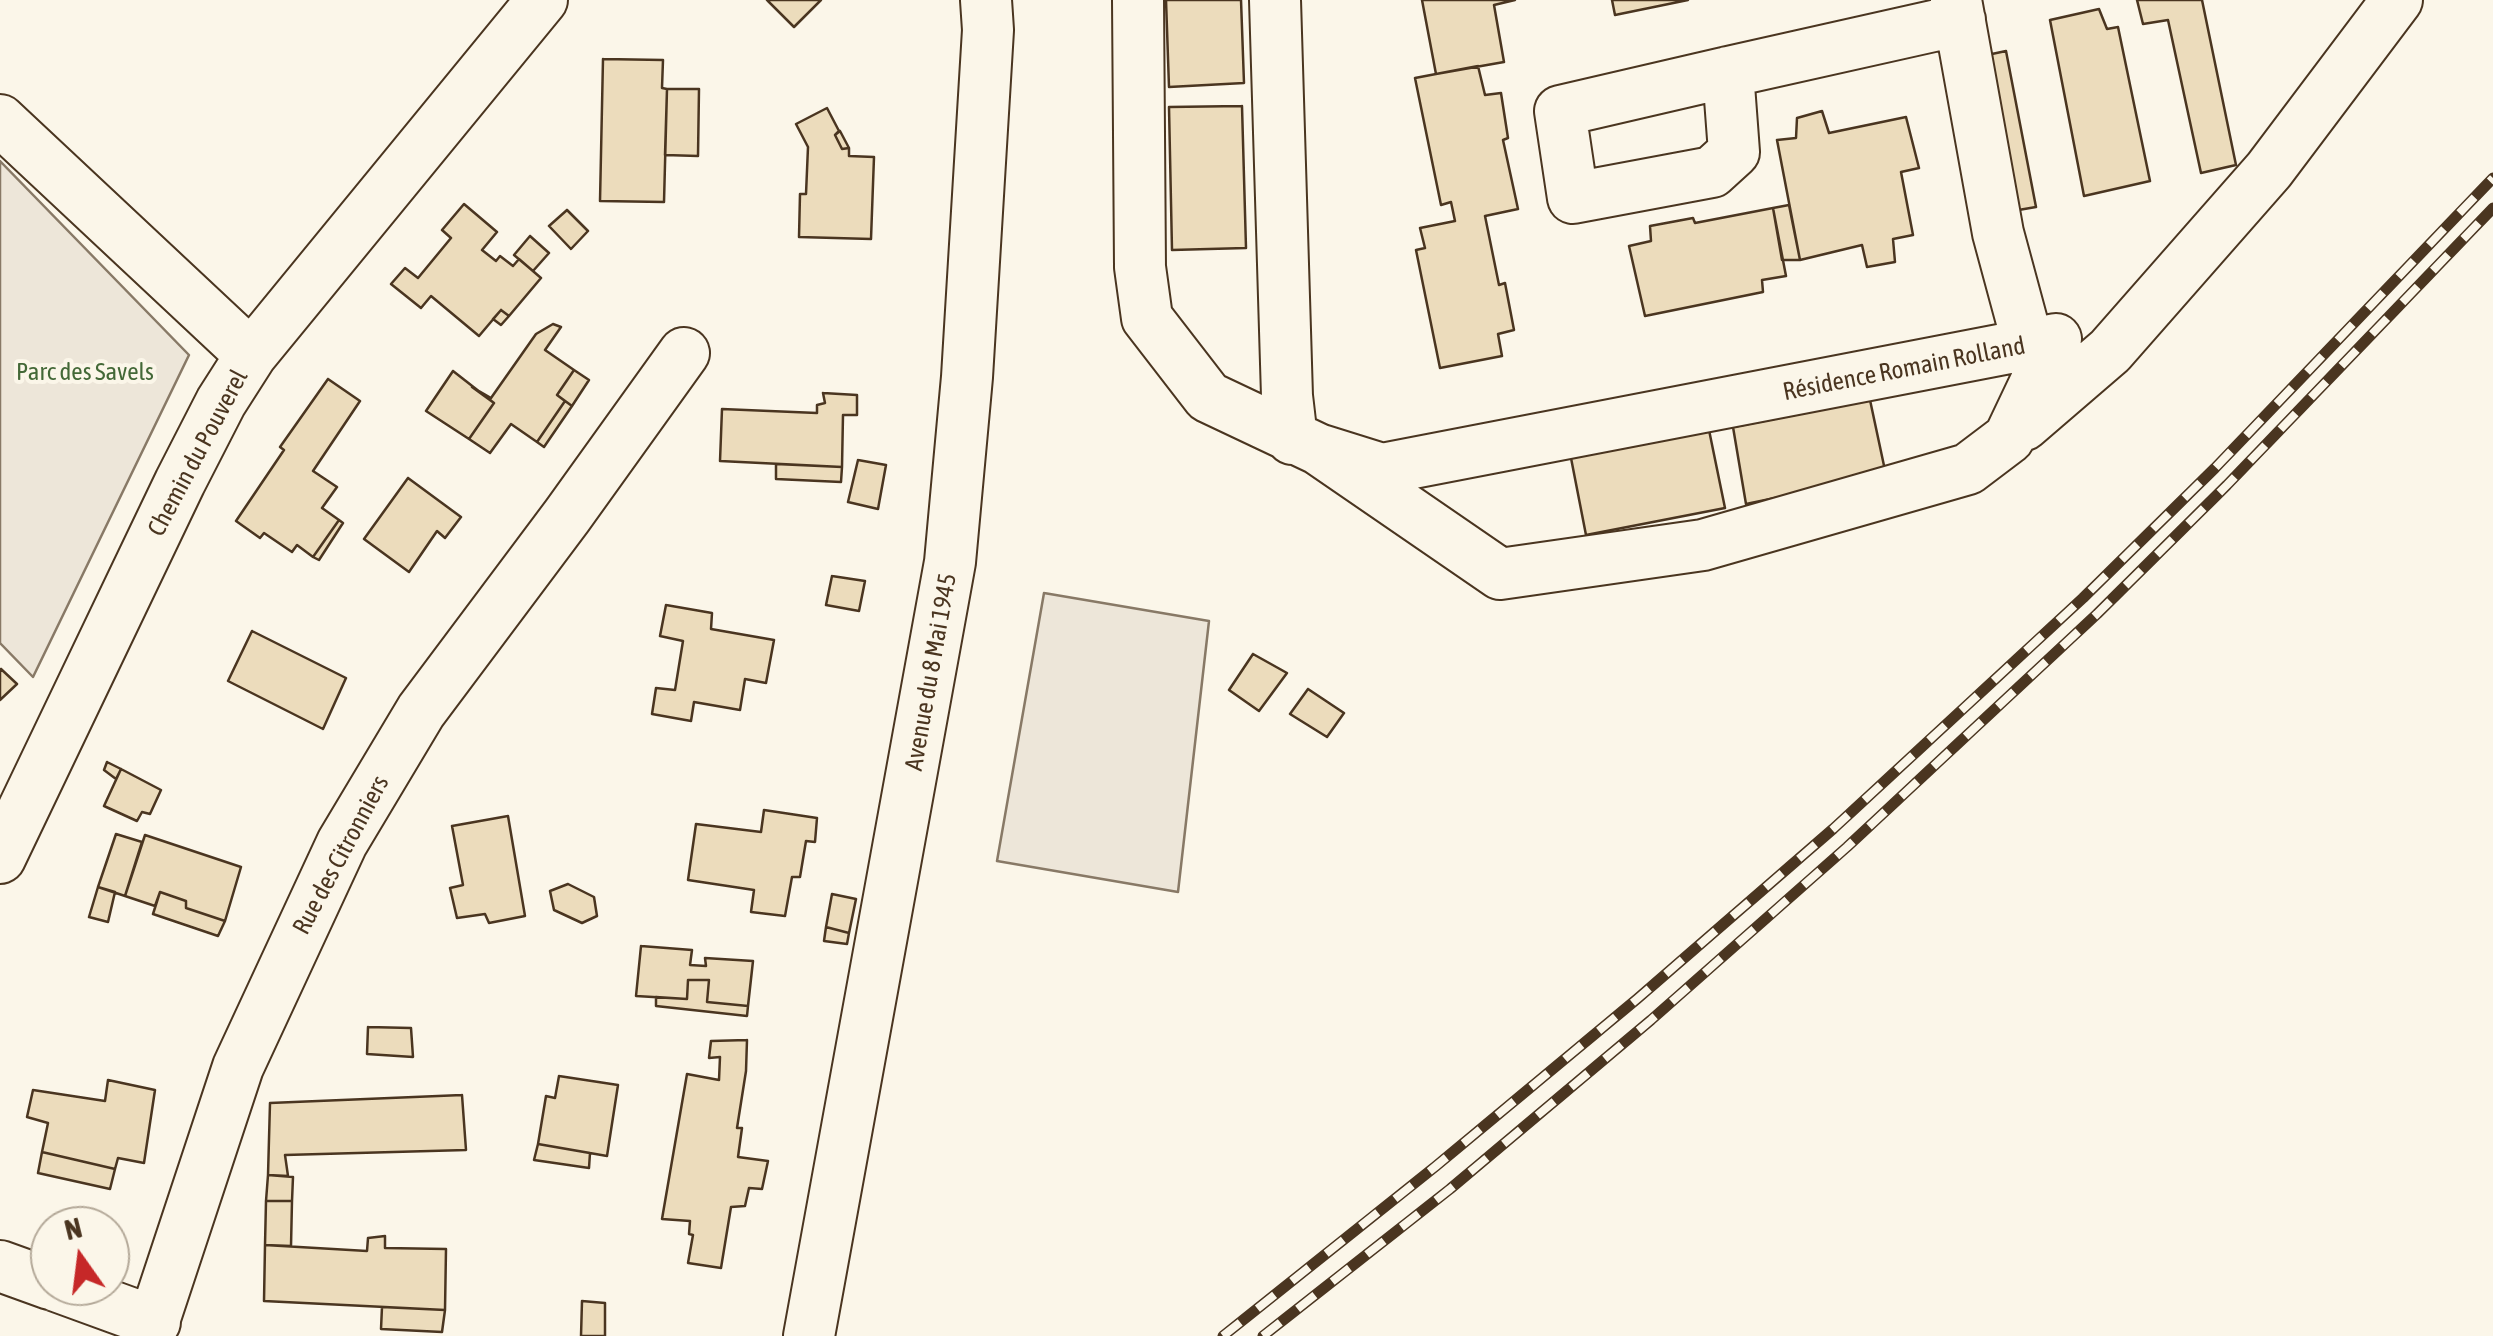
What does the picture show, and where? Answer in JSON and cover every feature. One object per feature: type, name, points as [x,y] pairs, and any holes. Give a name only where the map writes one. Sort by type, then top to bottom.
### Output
[{"type":"street","name":"Chemin du Pouverel","points":[[0,858],[221,402],[251,355],[542,0]]},
{"type":"street","name":"Avenue du 8 Mai 1945","points":[[809,1336],[950,562],[967,377],[988,30],[986,0]]},
{"type":"street","name":"Résidence Romain Rolland","points":[[1138,0],[1140,268],[1147,318],[1208,398],[1305,444],[1382,468],[2056,339],[2008,438],[1968,469],[1703,545],[1500,574],[1305,444]]},
{"type":"street","points":[[1274,0],[1287,396],[1305,444]]},
{"type":"street","points":[[1728,72],[1958,10],[1998,234],[2028,344]]},
{"type":"street","points":[[2008,438],[2110,351],[2269,170],[2377,12]]},
{"type":"street","points":[[0,120],[251,355]]},
{"type":"street","name":"Rue des Citronniers","points":[[100,1306],[156,1331],[238,1067],[342,843],[420,710],[684,353]]},
{"type":"street","name":"Rue des Citronniers","points":[[0,1266],[30,1277]]},
{"type":"green space","name":"Parc des Savels","points":[[0,161],[189,355],[33,677],[0,643]]},
{"type":"green space","points":[[1044,593],[1209,621],[1178,892],[997,861]]},
{"type":"building","points":[[767,0],[821,0],[794,27]]},
{"type":"building","points":[[1166,0],[1241,0],[1244,83],[1169,87]]},
{"type":"building","points":[[1422,0],[1515,0],[1494,5],[1504,62],[1436,74]]},
{"type":"building","points":[[1612,0],[1688,0],[1615,15]]},
{"type":"building","points":[[2137,0],[2202,0],[2236,165],[2201,173],[2168,20],[2143,24]]},
{"type":"building","points":[[2099,9],[2107,29],[2118,27],[2150,181],[2084,196],[2050,20]]},
{"type":"building","points":[[2006,51],[2036,207],[2001,213],[1973,58]]},
{"type":"building","points":[[603,59],[663,60],[662,88],[667,89],[664,202],[600,201]]},
{"type":"building","points":[[1478,66],[1485,95],[1501,93],[1508,138],[1503,140],[1518,209],[1485,216],[1499,285],[1505,283],[1514,330],[1498,334],[1502,356],[1440,368],[1416,250],[1425,248],[1420,228],[1455,221],[1451,202],[1441,205],[1415,78]]},
{"type":"building","points":[[667,89],[699,89],[698,156],[665,155]]},
{"type":"building","points":[[1242,106],[1246,248],[1172,250],[1169,107]]},
{"type":"building","points":[[827,108],[839,131],[835,135],[842,149],[849,148],[849,156],[874,157],[871,239],[799,237],[800,194],[806,194],[808,147],[796,124]]},
{"type":"building","points":[[1822,111],[1829,133],[1906,117],[1919,168],[1901,172],[1913,235],[1893,239],[1895,262],[1867,267],[1862,245],[1800,260],[1777,140],[1796,138],[1797,118]]},
{"type":"building","points":[[840,131],[849,148],[842,149],[835,135]]},
{"type":"building","points":[[464,204],[497,232],[482,250],[496,261],[500,256],[513,266],[519,259],[541,278],[509,316],[501,310],[479,336],[431,296],[421,308],[391,284],[405,268],[418,278],[451,238],[442,230]]},
{"type":"building","points":[[1789,205],[1800,260],[1782,260],[1773,208]]},
{"type":"building","points":[[1773,208],[1786,276],[1762,280],[1763,292],[1645,316],[1629,246],[1651,241],[1650,226],[1693,218],[1695,223]]},
{"type":"building","points":[[567,210],[588,231],[571,249],[549,226]]},
{"type":"building","points":[[530,236],[549,253],[533,271],[514,255]]},
{"type":"building","points":[[501,310],[509,316],[501,325],[493,319]]},
{"type":"building","points":[[553,324],[561,327],[545,350],[574,370],[557,395],[565,401],[537,442],[511,424],[490,453],[469,439],[494,403],[472,387],[491,398],[536,334]]},
{"type":"building","points":[[574,370],[589,380],[572,406],[557,395]]},
{"type":"building","points":[[453,371],[494,403],[469,439],[426,411]]},
{"type":"building","points":[[328,379],[360,401],[313,471],[337,487],[322,508],[339,520],[313,557],[297,545],[292,552],[264,533],[260,538],[236,521],[284,450],[280,447]]},
{"type":"building","points":[[823,393],[857,395],[857,415],[843,415],[842,467],[720,461],[722,409],[817,413],[817,405],[825,403]]},
{"type":"building","points":[[1870,400],[1886,475],[1746,504],[1733,427]]},
{"type":"building","points":[[565,401],[572,406],[544,447],[537,442]]},
{"type":"building","points":[[1709,430],[1725,508],[1586,535],[1571,458]]},
{"type":"building","points":[[858,460],[886,465],[878,509],[848,502]]},
{"type":"building","points":[[776,464],[842,467],[841,482],[776,479]]},
{"type":"building","points":[[408,478],[461,517],[445,538],[437,531],[409,572],[364,539]]},
{"type":"building","points":[[339,520],[343,523],[319,560],[313,557]]},
{"type":"building","points":[[832,576],[865,581],[859,611],[826,605]]},
{"type":"building","points":[[666,605],[712,613],[711,629],[774,640],[766,683],[745,679],[740,710],[694,702],[691,721],[652,714],[656,688],[675,690],[683,641],[660,636]]},
{"type":"building","points":[[252,631],[346,678],[323,729],[228,681]]},
{"type":"building","points":[[1253,654],[1287,673],[1259,711],[1229,690]]},
{"type":"building","points":[[0,670],[17,684],[0,700]]},
{"type":"building","points":[[1308,689],[1344,713],[1327,737],[1290,714]]},
{"type":"building","points":[[107,762],[121,769],[116,779],[104,770]]},
{"type":"building","points":[[121,769],[161,790],[150,814],[142,812],[137,821],[104,806]]},
{"type":"building","points":[[764,810],[817,818],[815,842],[806,841],[800,877],[792,877],[785,916],[751,912],[754,890],[688,880],[696,824],[761,832]]},
{"type":"building","points":[[508,816],[525,916],[489,923],[485,914],[457,918],[450,888],[463,885],[452,826]]},
{"type":"building","points":[[116,834],[142,842],[125,896],[98,887]]},
{"type":"building","points":[[145,835],[241,867],[225,921],[186,908],[186,901],[160,892],[155,906],[125,896]]},
{"type":"building","points":[[568,884],[594,897],[597,916],[582,923],[554,910],[550,891]]},
{"type":"building","points":[[98,887],[115,892],[108,922],[89,917]]},
{"type":"building","points":[[160,892],[186,901],[186,908],[225,921],[218,936],[153,914]]},
{"type":"building","points":[[832,894],[856,899],[849,933],[826,927]]},
{"type":"building","points":[[826,927],[849,933],[847,944],[824,941]]},
{"type":"building","points":[[641,946],[692,950],[690,965],[706,966],[705,958],[753,961],[748,1006],[707,1002],[709,980],[688,980],[687,999],[636,996]]},
{"type":"building","points":[[688,980],[709,980],[707,1002],[748,1006],[747,1016],[656,1006],[656,997],[687,999]]},
{"type":"building","points":[[368,1027],[411,1028],[413,1057],[367,1054]]},
{"type":"building","points":[[747,1040],[737,1128],[742,1128],[738,1157],[768,1161],[762,1189],[749,1188],[745,1206],[731,1207],[721,1268],[688,1263],[693,1235],[689,1234],[690,1221],[662,1219],[687,1074],[719,1080],[720,1057],[709,1058],[711,1041]]},
{"type":"building","points":[[559,1076],[618,1085],[607,1156],[538,1144],[546,1096],[555,1098]]},
{"type":"building","points":[[108,1080],[155,1090],[144,1163],[118,1158],[115,1169],[42,1152],[48,1123],[27,1117],[33,1090],[105,1101]]},
{"type":"building","points":[[462,1095],[466,1150],[285,1155],[288,1176],[268,1175],[270,1103]]},
{"type":"building","points":[[538,1144],[590,1153],[589,1168],[534,1160]]},
{"type":"building","points":[[42,1152],[115,1169],[110,1189],[38,1173]]},
{"type":"building","points":[[268,1175],[293,1177],[292,1201],[266,1201]]},
{"type":"building","points":[[266,1201],[292,1201],[291,1246],[265,1245]]},
{"type":"building","points":[[385,1236],[385,1248],[446,1249],[445,1310],[264,1301],[265,1245],[367,1251],[368,1238]]},
{"type":"building","points":[[582,1301],[605,1303],[605,1336],[581,1336]]},
{"type":"building","points":[[382,1307],[445,1310],[442,1332],[381,1329]]},
{"type":"railway","points":[[1223,1336],[1637,999],[1833,829],[2083,598],[2215,468],[2493,178]]},
{"type":"railway","points":[[1263,1336],[1450,1189],[1651,1020],[1847,847],[2097,614],[2493,208]]}]
